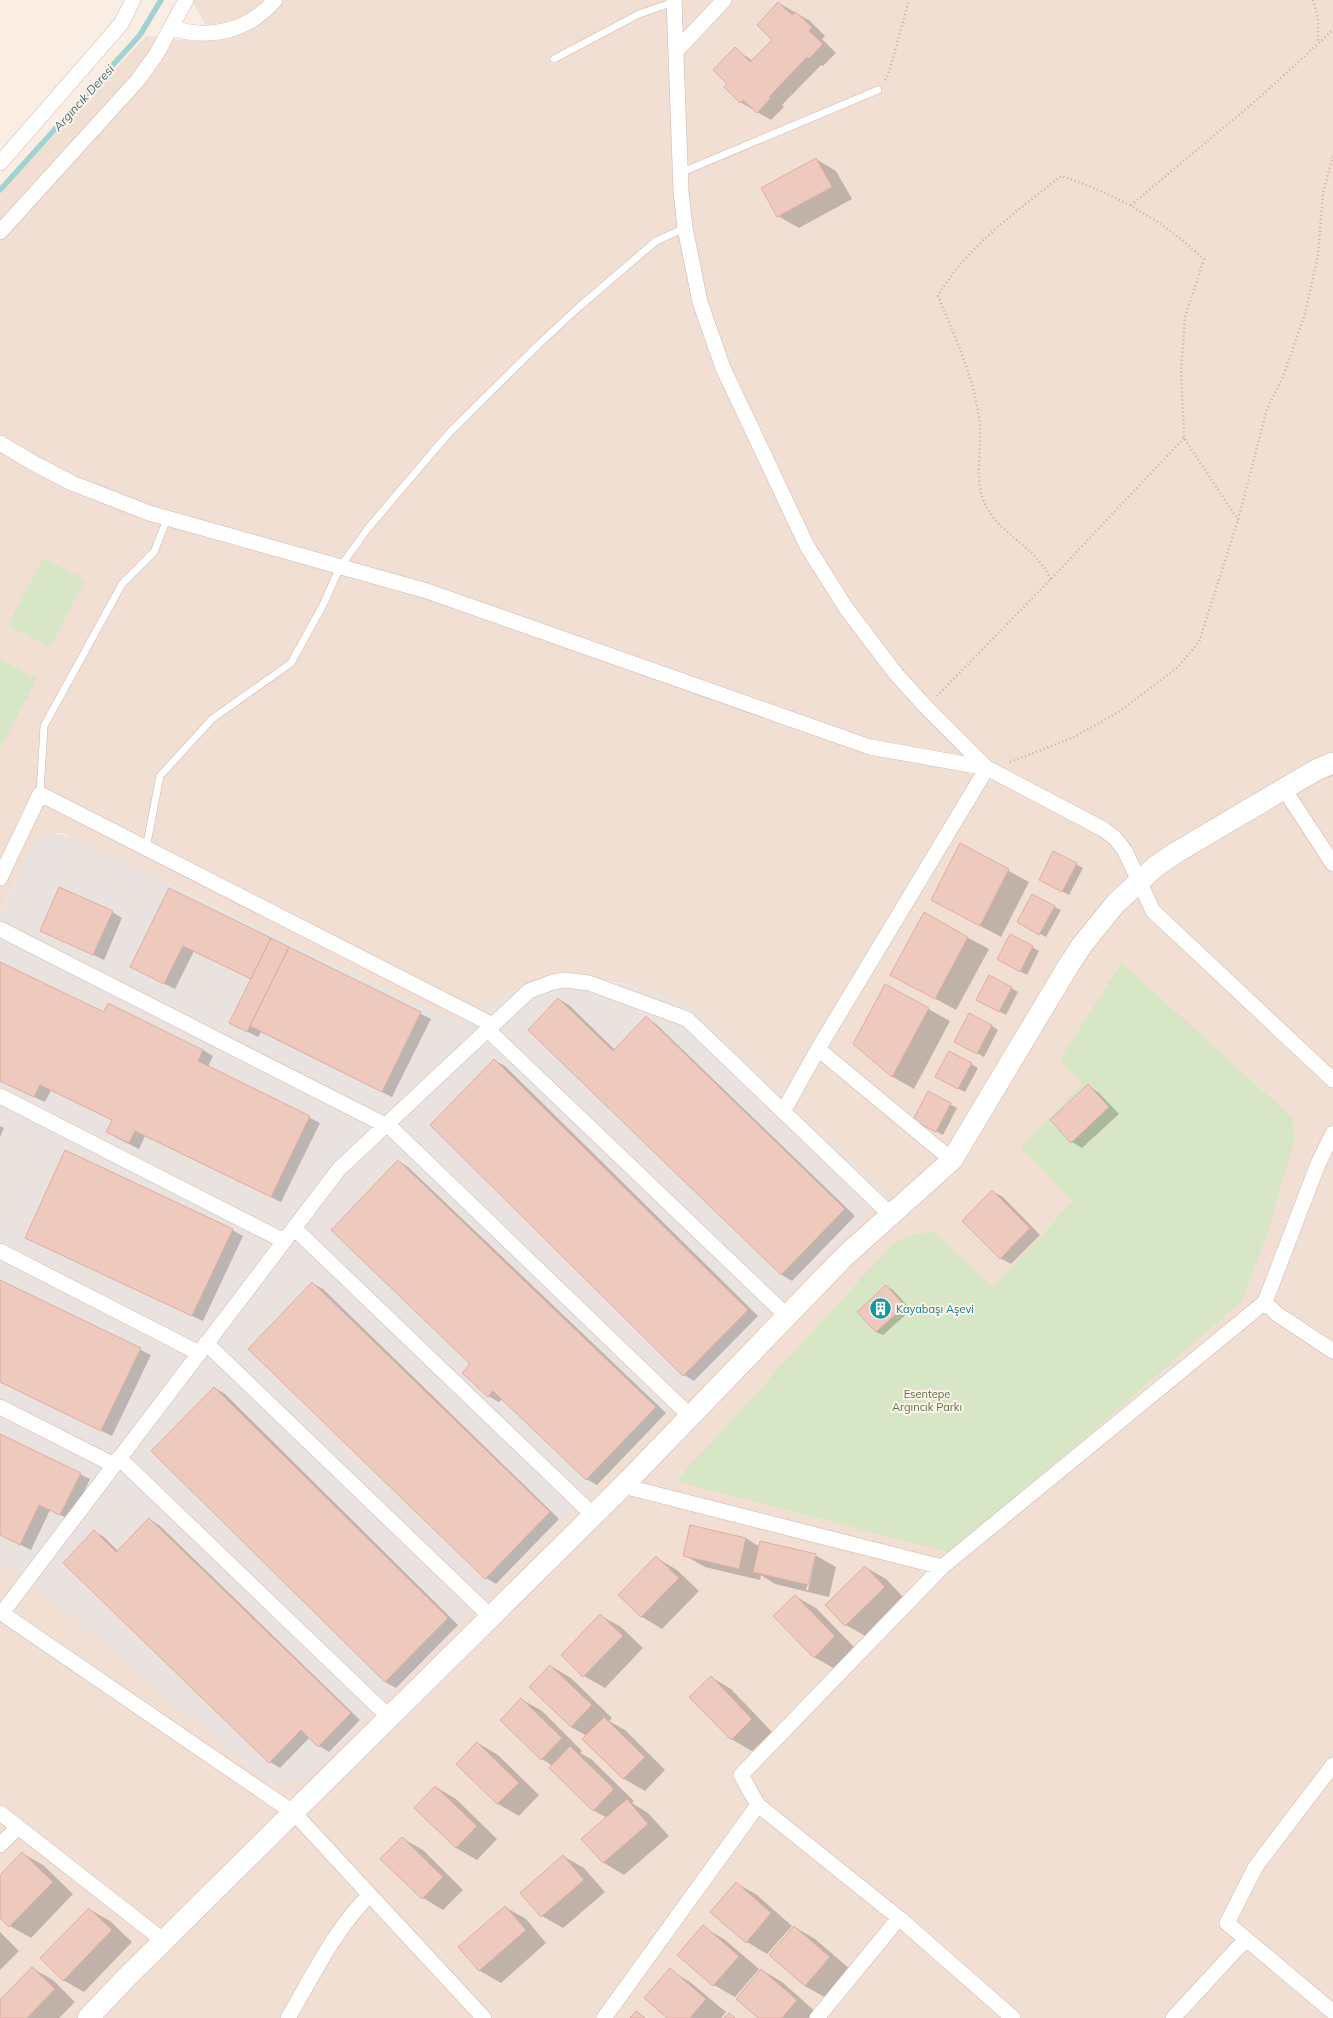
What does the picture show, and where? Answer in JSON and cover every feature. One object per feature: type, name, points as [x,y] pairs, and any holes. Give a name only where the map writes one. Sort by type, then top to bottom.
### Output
[{"type":"street","points":[[0,163],[122,24],[132,0]]},
{"type":"street","points":[[0,232],[137,81],[156,55],[186,0]]},
{"type":"street","points":[[172,28],[197,34],[222,32],[254,19],[275,0]]},
{"type":"street","points":[[676,51],[724,0]]},
{"type":"street","points":[[674,1],[680,173],[684,228],[698,295],[711,338],[762,454],[807,546],[846,608],[869,640],[926,707],[987,768],[1103,829],[1115,838],[1125,851],[1153,911],[1333,1080]]},
{"type":"street","points":[[0,443],[35,464],[72,483],[110,499],[167,519],[427,591],[870,747],[987,768]]},
{"type":"street","points":[[88,2018],[623,1486],[845,1256],[952,1160],[1082,945],[1116,903],[1140,881],[1177,852],[1284,789],[1333,763]]},
{"type":"street","points":[[783,1112],[818,1049],[987,768]]},
{"type":"street","points":[[1284,789],[1333,864]]},
{"type":"street","points":[[0,878],[40,794],[491,1027],[787,1316]]},
{"type":"street","points":[[0,929],[386,1125],[690,1416]]},
{"type":"street","points":[[484,2018],[294,1813],[1,1612],[117,1462],[339,1169],[529,991],[541,986],[565,980],[589,983],[687,1019],[891,1215]]},
{"type":"street","points":[[818,1049],[952,1160]]},
{"type":"street","points":[[0,1096],[284,1241]]},
{"type":"street","points":[[1013,2018],[899,1918],[758,1805],[741,1775],[942,1567],[1265,1302],[1318,1164],[1333,1133]]},
{"type":"street","points":[[294,1228],[593,1515]]},
{"type":"street","points":[[0,1251],[203,1348],[491,1617]]},
{"type":"street","points":[[1265,1302],[1282,1317],[1333,1351]]},
{"type":"street","points":[[0,1406],[117,1462],[390,1718]]},
{"type":"street","points":[[623,1486],[942,1567]]},
{"type":"street","points":[[1330,2012],[1227,1923],[1256,1866],[1333,1765]]},
{"type":"street","points":[[604,2018],[758,1805]]},
{"type":"street","points":[[0,1813],[164,1941]]},
{"type":"street","points":[[0,1845],[18,1827]]},
{"type":"street","points":[[288,2018],[345,1922],[358,1906],[370,1895]]},
{"type":"street","points":[[817,2018],[899,1918]]},
{"type":"street","points":[[1173,2018],[1246,1939]]},
{"type":"lane","points":[[554,59],[639,14],[674,1]]},
{"type":"lane","points":[[680,173],[878,90]]},
{"type":"lane","points":[[146,848],[160,776],[212,719],[291,662],[323,605],[340,567],[369,526],[449,433],[538,345],[656,241],[684,228]]},
{"type":"lane","points":[[40,794],[44,726],[122,584],[154,552],[167,519]]},
{"type":"path","points":[[878,90],[890,69],[909,0]]},
{"type":"path","points":[[1313,0],[1318,18],[1318,43]]},
{"type":"path","points":[[1131,205],[1259,98],[1333,30]]},
{"type":"path","points":[[987,768],[1008,763],[1045,749],[1098,725],[1135,700],[1178,667],[1199,642],[1238,520],[1267,409],[1282,379],[1305,314],[1318,255],[1324,194],[1333,155]]},
{"type":"path","points":[[1051,579],[1040,560],[994,519],[982,499],[979,477],[981,438],[975,397],[970,376],[938,296],[967,255],[1023,206],[1061,176],[1089,185],[1131,205],[1164,225],[1204,258],[1185,317],[1183,330],[1181,370],[1184,438],[1238,520]]},
{"type":"path","points":[[926,707],[1051,579],[1184,438]]},
{"type":"shaded area","points":[[191,0],[1333,0],[1333,2018],[0,2018],[0,1563],[14,1568],[667,997],[640,988],[611,981],[524,987],[491,1002],[461,1024],[62,833],[53,833],[36,838],[0,913],[0,193],[146,36],[179,40],[212,35]]},
{"type":"shaded area","points":[[53,833],[70,837],[461,1024],[491,1002],[524,987],[590,978],[640,988],[667,997],[693,1009],[886,1194],[307,1777],[273,1787],[14,1568],[0,1563],[0,914],[36,838]]},
{"type":"green space","points":[[43,558],[85,580],[50,647],[8,625]]},
{"type":"green space","points":[[0,659],[37,679],[0,748]]},
{"type":"green space","name":"Esentepe Argıncık Parkı","points":[[1122,963],[1288,1114],[1292,1120],[1295,1137],[1268,1231],[1242,1301],[952,1553],[676,1481],[894,1244],[910,1236],[934,1232],[993,1287],[1073,1202],[1021,1147],[1082,1084],[1060,1059]]},
{"type":"building","points":[[778,2],[792,15],[796,12],[812,27],[809,31],[823,44],[809,59],[807,57],[769,97],[771,98],[757,113],[743,100],[740,103],[724,87],[727,84],[713,70],[735,47],[750,62],[772,40],[757,25]]},
{"type":"building","points":[[816,158],[832,187],[777,217],[761,188]]},
{"type":"building","points":[[960,843],[1009,869],[980,926],[931,900]]},
{"type":"building","points":[[1053,851],[1077,863],[1062,892],[1039,880]]},
{"type":"building","points":[[59,887],[113,911],[93,955],[40,931]]},
{"type":"building","points":[[169,888],[271,938],[251,979],[183,946],[164,984],[130,967]]},
{"type":"building","points":[[1032,894],[1055,906],[1039,935],[1017,922]]},
{"type":"building","points":[[924,912],[968,937],[935,999],[890,975]]},
{"type":"building","points":[[1010,934],[1033,946],[1020,972],[997,959]]},
{"type":"building","points":[[271,938],[289,947],[247,1032],[229,1023]]},
{"type":"building","points":[[289,947],[421,1012],[382,1092],[250,1026]]},
{"type":"building","points":[[0,962],[104,1012],[108,1003],[203,1050],[198,1061],[310,1116],[271,1197],[135,1131],[129,1143],[106,1132],[112,1120],[40,1085],[34,1097],[0,1081]]},
{"type":"building","points":[[989,975],[1012,987],[999,1012],[976,1000]]},
{"type":"building","points":[[885,984],[929,1008],[892,1077],[853,1044]]},
{"type":"building","points":[[558,998],[613,1051],[646,1016],[845,1209],[781,1275],[528,1030]]},
{"type":"building","points":[[969,1013],[992,1025],[977,1054],[954,1042]]},
{"type":"building","points":[[949,1051],[972,1063],[958,1089],[935,1077]]},
{"type":"building","points":[[494,1059],[748,1310],[683,1376],[430,1125]]},
{"type":"building","points":[[1088,1084],[1109,1107],[1071,1143],[1050,1120]]},
{"type":"building","points":[[928,1091],[951,1103],[936,1132],[913,1120]]},
{"type":"building","points":[[65,1150],[233,1229],[192,1316],[25,1238]]},
{"type":"building","points":[[398,1160],[656,1407],[586,1480],[493,1391],[488,1397],[462,1373],[470,1364],[331,1230]]},
{"type":"building","points":[[992,1190],[1030,1228],[1000,1259],[962,1221]]},
{"type":"building","points":[[0,1280],[141,1348],[101,1431],[0,1382]]},
{"type":"building","points":[[312,1282],[550,1512],[485,1579],[248,1349]]},
{"type":"building","name":"Kayabaşı Aşevi","points":[[886,1285],[905,1306],[876,1332],[857,1312]]},
{"type":"building","points":[[214,1387],[448,1618],[385,1682],[151,1451]]},
{"type":"building","points":[[0,1434],[81,1473],[60,1515],[39,1505],[20,1545],[0,1535]]},
{"type":"building","points":[[149,1518],[351,1713],[318,1747],[301,1730],[269,1763],[63,1563],[94,1530],[116,1552]]},
{"type":"building","points":[[690,1525],[746,1538],[739,1569],[683,1556]]},
{"type":"building","points":[[760,1541],[816,1554],[808,1585],[753,1572]]},
{"type":"building","points":[[656,1556],[679,1578],[641,1617],[618,1595]]},
{"type":"building","points":[[865,1566],[885,1587],[845,1626],[825,1605]]},
{"type":"building","points":[[795,1595],[835,1636],[814,1658],[773,1616]]},
{"type":"building","points":[[600,1614],[623,1636],[583,1677],[561,1655]]},
{"type":"building","points":[[550,1665],[592,1705],[571,1727],[529,1687]]},
{"type":"building","points":[[711,1676],[752,1719],[731,1740],[689,1697]]},
{"type":"building","points":[[521,1698],[562,1738],[541,1760],[500,1720]]},
{"type":"building","points":[[604,1717],[645,1757],[623,1779],[582,1739]]},
{"type":"building","points":[[477,1742],[519,1783],[497,1804],[456,1764]]},
{"type":"building","points":[[570,1746],[614,1789],[593,1811],[549,1768]]},
{"type":"building","points":[[435,1786],[477,1826],[456,1848],[414,1808]]},
{"type":"building","points":[[627,1799],[648,1824],[603,1863],[581,1839]]},
{"type":"building","points":[[402,1837],[443,1877],[422,1899],[380,1859]]},
{"type":"building","points":[[22,1852],[53,1882],[9,1927],[0,1918],[0,1875]]},
{"type":"building","points":[[563,1855],[584,1880],[541,1917],[520,1893]]},
{"type":"building","points":[[736,1882],[771,1913],[746,1943],[710,1912]]},
{"type":"building","points":[[505,1906],[526,1930],[479,1971],[458,1947]]},
{"type":"building","points":[[89,1908],[112,1930],[63,1981],[40,1958]]},
{"type":"building","points":[[703,1925],[739,1956],[713,1986],[677,1955]]},
{"type":"building","points":[[794,1926],[830,1957],[805,1986],[769,1955]]},
{"type":"building","points":[[32,1967],[55,1989],[27,2018],[0,2018],[0,2000]]},
{"type":"building","points":[[670,1968],[706,1999],[690,2018],[667,2018],[644,1998]]},
{"type":"building","points":[[761,1969],[797,2000],[782,2018],[758,2018],[736,1999]]},
{"type":"building","points":[[636,2011],[645,2018],[630,2018]]},
{"type":"building","points":[[729,2013],[735,2018],[724,2018]]},
{"type":"waterway","name":"Argıncık Deresi","points":[[0,190],[140,35],[161,0]]},
{"type":"place","name":"Kayabaşı Aşevi","points":[[881,1309]]}]
